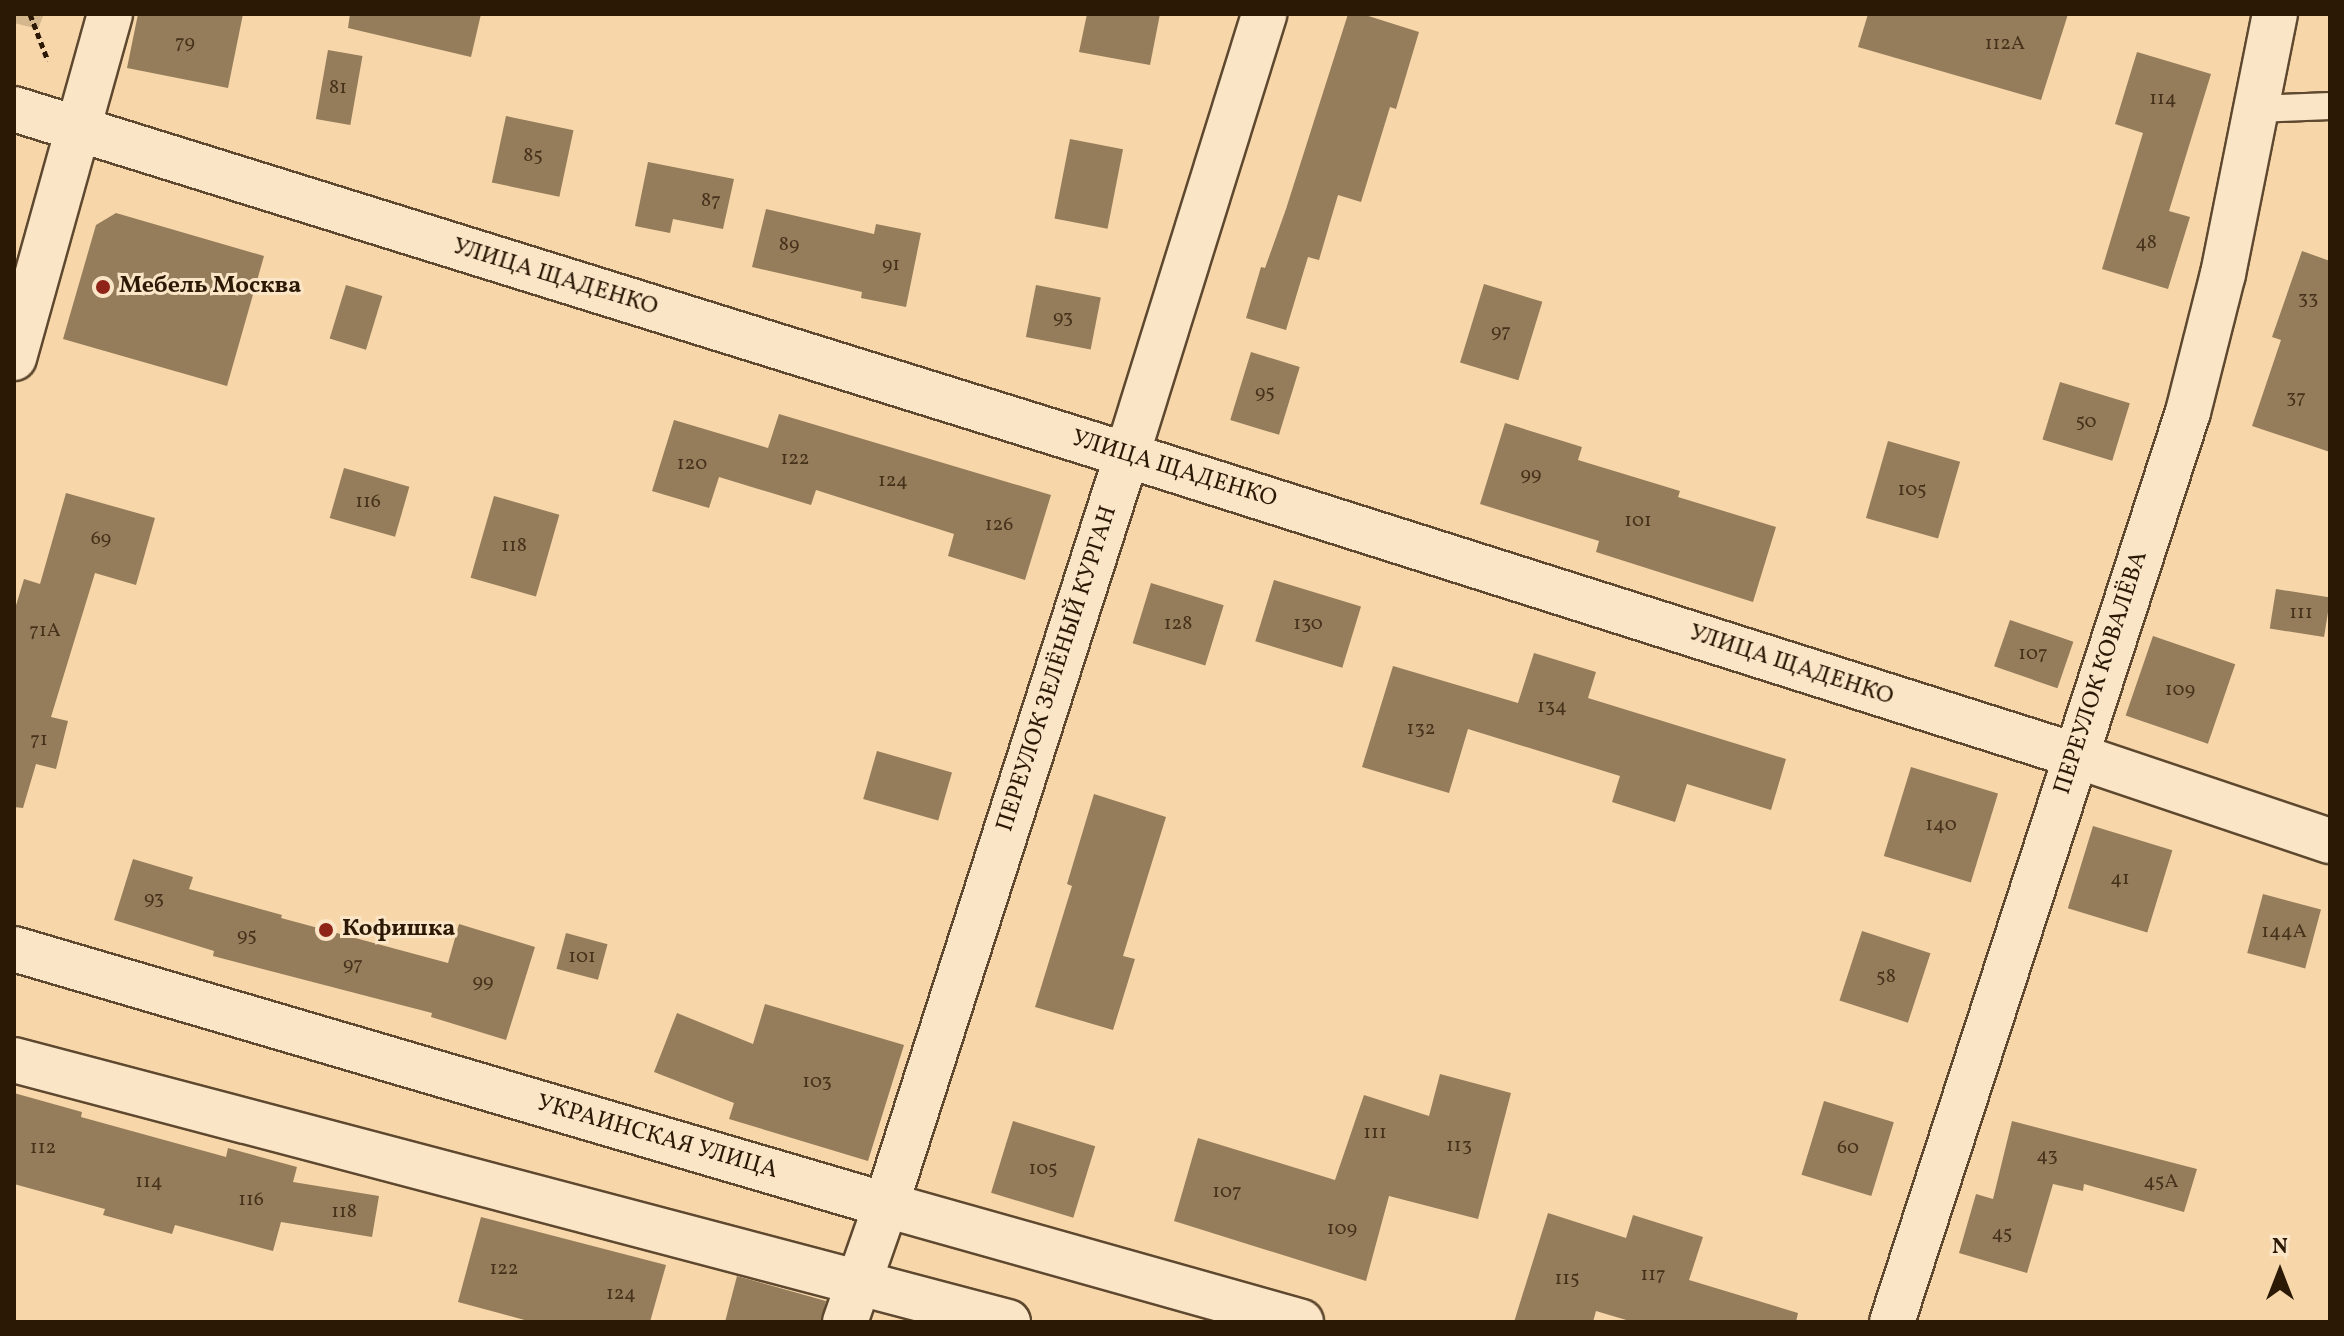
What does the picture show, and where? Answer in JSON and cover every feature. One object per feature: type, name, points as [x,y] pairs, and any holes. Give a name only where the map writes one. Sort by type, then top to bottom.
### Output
[{"type":"street","points":[[14,358],[75,130],[110,14]]},
{"type":"street","name":"ПЕРЕУЛОК ЗЕЛЁНЫЙ КУРГАН","points":[[845,1322],[886,1205],[1127,455],[1264,14]]},
{"type":"street","name":"ПЕРЕУЛОК КОВАЛЁВА","points":[[1892,1322],[2188,412],[2223,274],[2274,14]]},
{"type":"street","name":"УЛИЦА ЩАДЕНКО","points":[[14,109],[1127,455],[2074,755],[2330,841]]},
{"type":"street","name":"УКРАИНСКАЯ УЛИЦА","points":[[14,949],[886,1205],[1301,1322]]},
{"type":"street","points":[[14,1060],[859,1280],[1008,1322]]},
{"type":"lane","points":[[2256,109],[2330,106]]},
{"type":"shaded area","points":[[14,14],[44,14],[38,29],[14,23]]},
{"type":"building","points":[[138,14],[243,14],[228,88],[127,68]]},
{"type":"building","points":[[350,14],[481,14],[471,57],[348,28]]},
{"type":"building","points":[[1087,14],[1160,14],[1150,65],[1079,52]]},
{"type":"building","points":[[1348,14],[1362,14],[1419,32],[1396,109],[1390,107],[1361,202],[1338,195],[1319,260],[1308,257],[1286,330],[1246,318],[1261,267],[1265,268],[1286,209]]},
{"type":"building","points":[[1868,14],[2068,14],[2041,100],[1858,47]]},
{"type":"building","points":[[328,50],[362,56],[350,125],[316,119]]},
{"type":"building","points":[[2137,52],[2211,74],[2169,211],[2190,217],[2168,289],[2102,269],[2143,133],[2115,124]]},
{"type":"building","points":[[506,116],[573,130],[559,197],[492,183]]},
{"type":"building","points":[[1070,139],[1123,149],[1108,229],[1055,219]]},
{"type":"building","points":[[648,162],[734,179],[723,229],[673,219],[670,233],[635,226]]},
{"type":"building","points":[[766,209],[874,234],[876,224],[921,233],[906,307],[861,298],[862,292],[752,267]]},
{"type":"building","points":[[116,213],[264,256],[227,386],[63,339],[96,225]]},
{"type":"building","points":[[2302,251],[2330,261],[2330,452],[2252,426],[2281,340],[2272,337]]},
{"type":"building","points":[[1484,284],[1542,302],[1518,380],[1460,362]]},
{"type":"building","points":[[346,285],[382,296],[366,350],[330,339]]},
{"type":"building","points":[[1036,285],[1101,298],[1091,350],[1026,337]]},
{"type":"building","points":[[1251,352],[1300,367],[1279,435],[1230,420]]},
{"type":"building","points":[[2060,382],[2130,403],[2112,461],[2042,439]]},
{"type":"building","points":[[779,414],[1051,495],[1025,580],[948,556],[954,534],[816,490],[811,505],[719,477],[709,508],[652,491],[674,420],[768,448]]},
{"type":"building","points":[[1505,423],[1582,447],[1578,460],[1680,491],[1678,497],[1776,527],[1753,602],[1596,552],[1599,541],[1480,504]]},
{"type":"building","points":[[1888,441],[1960,462],[1938,539],[1866,518]]},
{"type":"building","points":[[344,468],[409,487],[395,537],[330,518]]},
{"type":"building","points":[[66,493],[155,518],[136,585],[95,573],[51,717],[68,721],[56,769],[36,764],[23,808],[14,807],[14,612],[24,579],[40,584]]},
{"type":"building","points":[[494,496],[559,515],[536,596],[471,578]]},
{"type":"building","points":[[1274,580],[1361,607],[1342,668],[1255,641]]},
{"type":"building","points":[[1151,583],[1224,605],[1205,665],[1133,643]]},
{"type":"building","points":[[2276,589],[2330,598],[2324,637],[2270,629]]},
{"type":"building","points":[[2010,620],[2073,642],[2057,688],[1994,666]]},
{"type":"building","points":[[2153,636],[2235,664],[2208,744],[2126,715]]},
{"type":"building","points":[[1534,653],[1596,672],[1588,698],[1786,759],[1771,810],[1687,784],[1675,822],[1612,802],[1620,776],[1468,729],[1449,793],[1362,767],[1393,666],[1518,703]]},
{"type":"building","points":[[877,751],[952,772],[938,821],[863,799]]},
{"type":"building","points":[[1911,767],[1998,794],[1971,883],[1884,856]]},
{"type":"building","points":[[1094,794],[1166,817],[1123,956],[1135,959],[1113,1030],[1035,1007],[1072,886],[1067,884]]},
{"type":"building","points":[[2093,826],[2172,850],[2147,933],[2068,908]]},
{"type":"building","points":[[133,859],[193,877],[189,889],[282,915],[281,918],[448,963],[459,924],[535,947],[506,1040],[431,1017],[432,1013],[213,956],[214,951],[114,920]]},
{"type":"building","points":[[2263,894],[2321,910],[2305,968],[2247,953]]},
{"type":"building","points":[[1862,931],[1930,953],[1908,1023],[1839,1000]]},
{"type":"building","points":[[566,933],[608,944],[598,980],[556,969]]},
{"type":"building","points":[[765,1004],[904,1045],[868,1161],[729,1119],[734,1103],[654,1072],[677,1013],[753,1044]]},
{"type":"building","points":[[1440,1074],[1511,1093],[1478,1219],[1389,1196],[1366,1281],[1174,1221],[1198,1138],[1335,1180],[1364,1095],[1429,1116]]},
{"type":"building","points":[[14,1093],[82,1112],[81,1117],[226,1157],[228,1148],[297,1167],[293,1182],[379,1196],[372,1237],[281,1222],[273,1251],[175,1225],[172,1234],[103,1215],[105,1209],[14,1184]]},
{"type":"building","points":[[1824,1101],[1894,1122],[1871,1196],[1801,1175]]},
{"type":"building","points":[[1013,1121],[1095,1146],[1073,1218],[991,1193]]},
{"type":"building","points":[[2012,1121],[2197,1169],[2184,1212],[2084,1184],[2083,1191],[2053,1184],[2027,1273],[1959,1253],[1976,1194],[1993,1199]]},
{"type":"building","points":[[1548,1213],[1626,1238],[1633,1215],[1703,1237],[1689,1280],[1798,1313],[1796,1322],[1633,1322],[1596,1311],[1593,1322],[1514,1322]]},
{"type":"building","points":[[481,1217],[666,1265],[650,1322],[532,1322],[458,1302]]},
{"type":"building","points":[[737,1276],[826,1301],[821,1322],[725,1322]]},
{"type":"place","name":"Мебель Москва","points":[[103,287]]},
{"type":"place","name":"Кофишка","points":[[326,930]]}]
